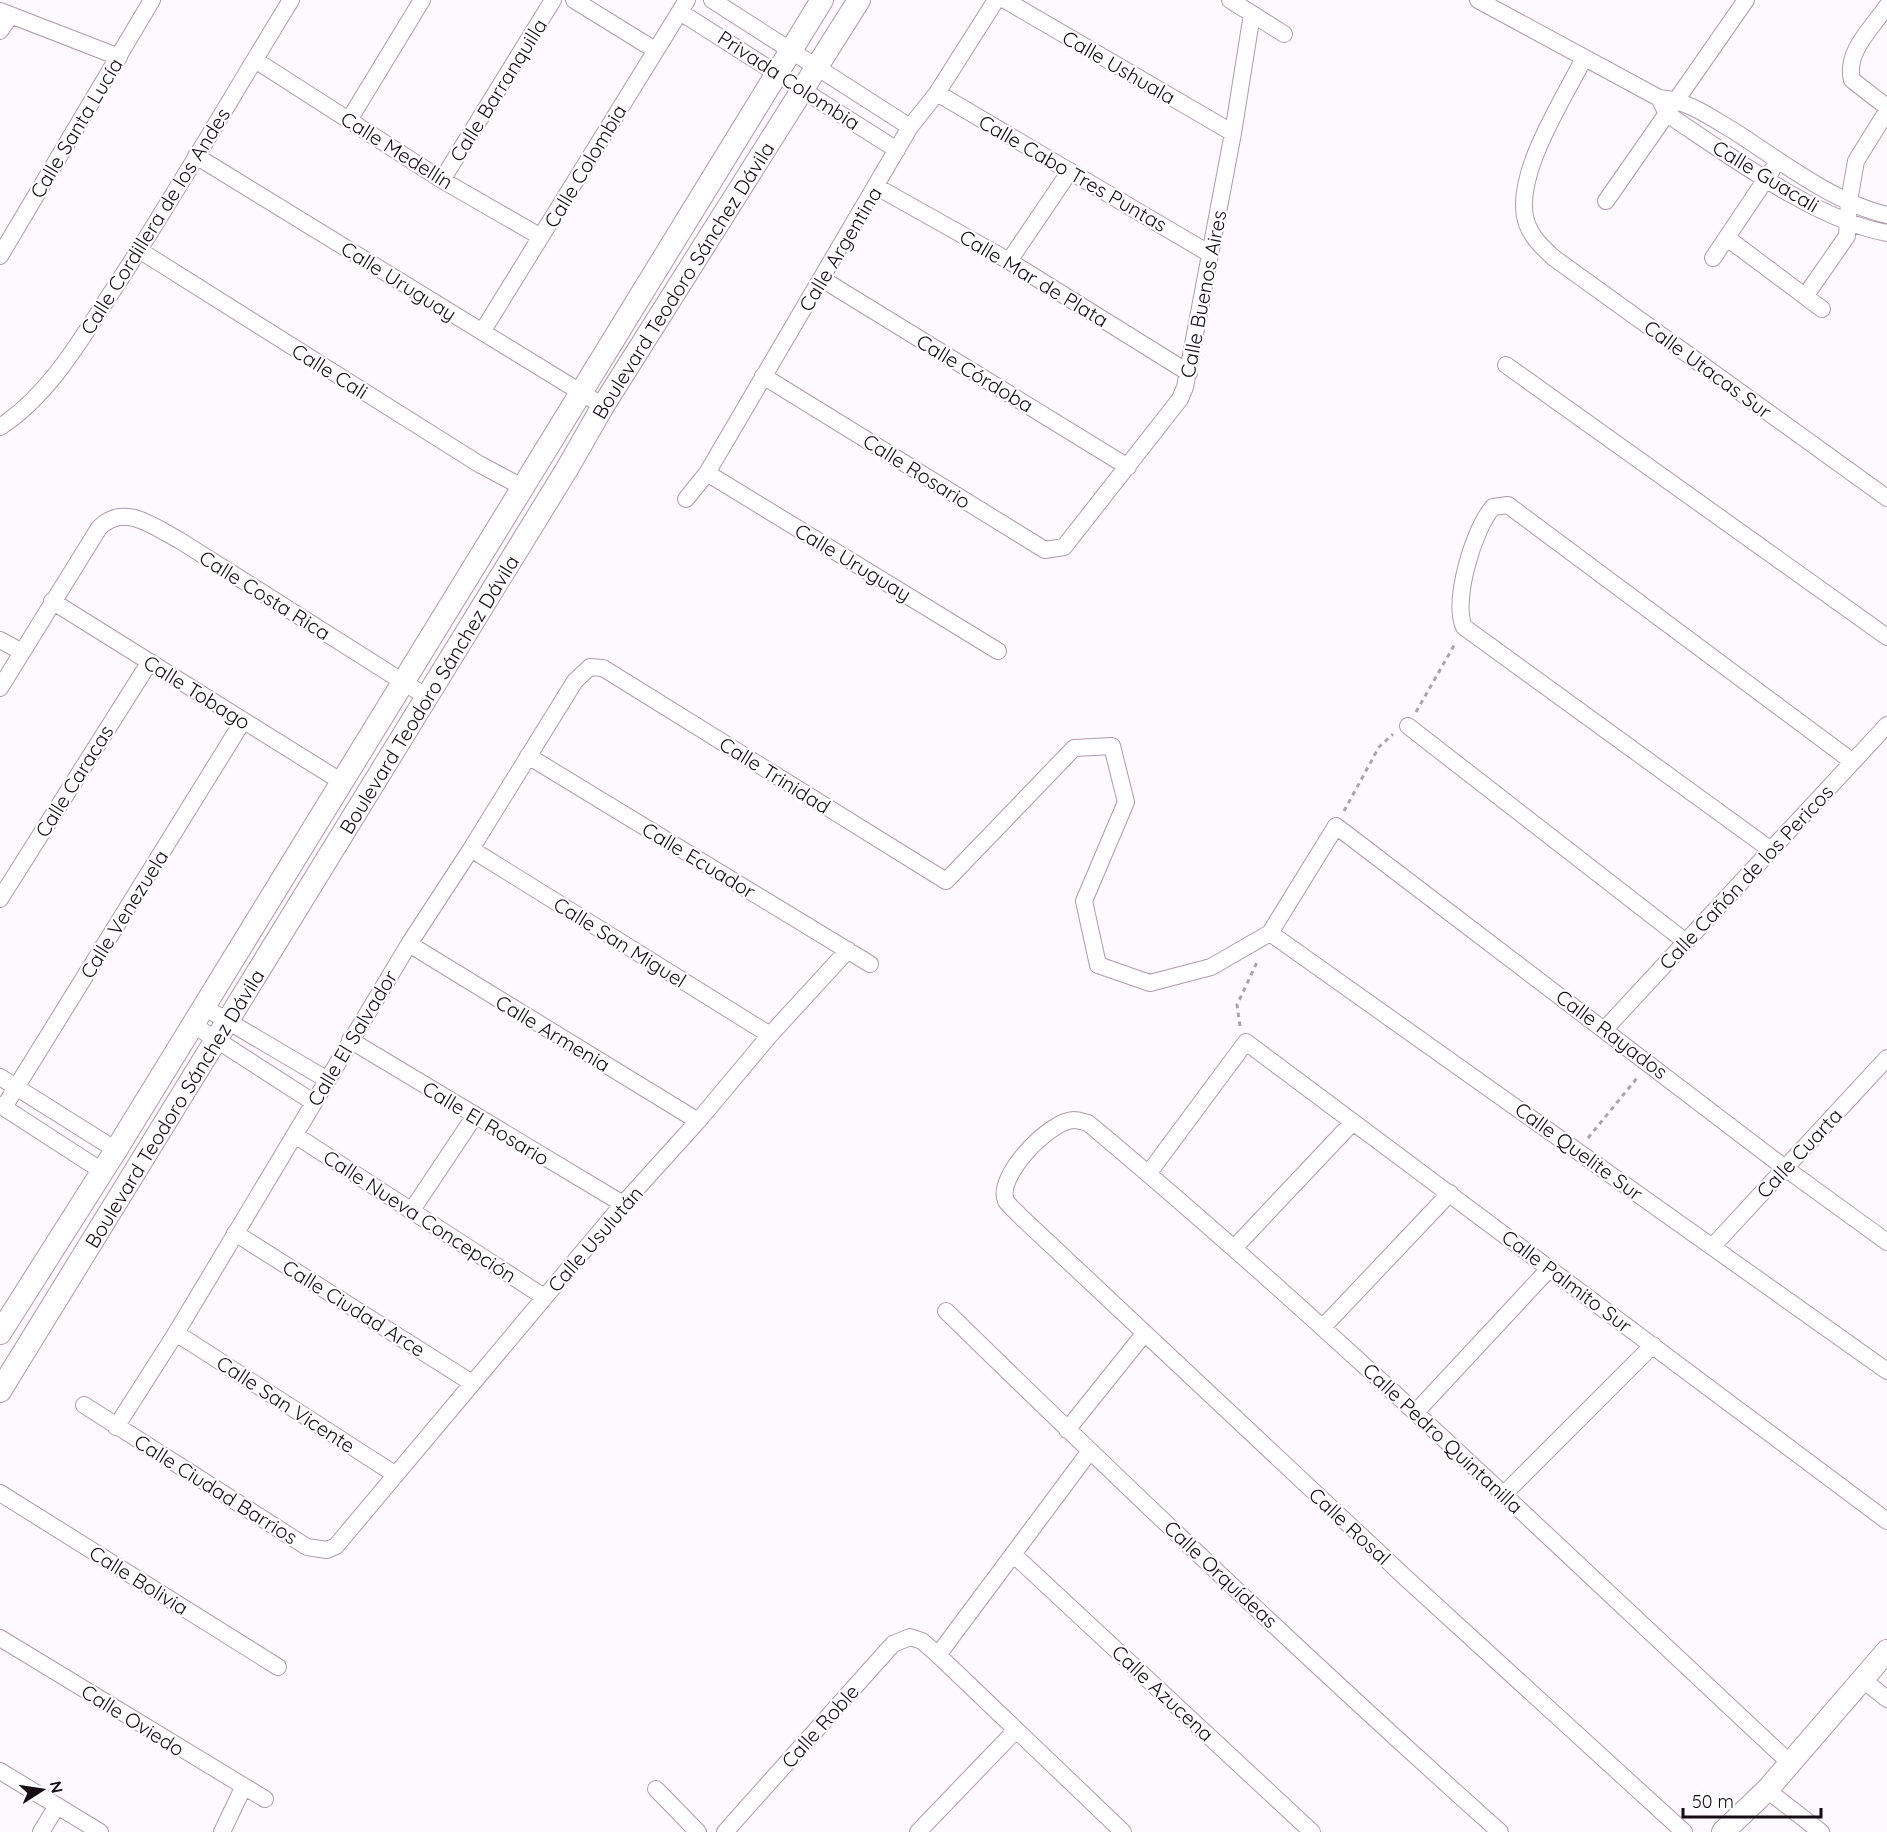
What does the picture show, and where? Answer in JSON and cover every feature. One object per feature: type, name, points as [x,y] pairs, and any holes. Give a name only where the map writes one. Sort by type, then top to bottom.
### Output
[{"type":"street","name":"Calle Santa Lucía","points":[[0,255],[152,0]]},
{"type":"street","name":"Calle Cordillera de los Andes","points":[[0,427],[20,414],[71,354],[139,250],[291,0]]},
{"type":"street","points":[[349,120],[422,0]]},
{"type":"street","name":"Calle Barranquilla","points":[[442,180],[553,0]]},
{"type":"street","points":[[574,0],[655,50]]},
{"type":"street","name":"Privada Colombia","points":[[711,0],[910,127]]},
{"type":"street","name":"Boulevard Teodoro Sánchez Dávila","points":[[0,1333],[116,1150],[822,0]]},
{"type":"street","name":"Boulevard Teodoro Sánchez Dávila","points":[[0,1391],[567,469],[603,406],[859,0]]},
{"type":"street","name":"Calle Argentina","points":[[686,500],[707,473],[877,187],[910,127],[937,93],[996,0]]},
{"type":"street","name":"Calle Ushuala","points":[[1005,0],[1233,133]]},
{"type":"street","points":[[1230,0],[1284,34]]},
{"type":"street","name":"Calle Guacali","points":[[1478,0],[1659,98],[1677,99],[1849,201],[1887,215]]},
{"type":"street","points":[[1606,201],[1746,0]]},
{"type":"street","name":"Calle Colombia","points":[[482,332],[684,6]]},
{"type":"street","name":"Privada Colombia","points":[[684,6],[803,90],[897,150]]},
{"type":"street","points":[[1806,295],[1847,236],[1849,201],[1856,161],[1887,109],[1852,80],[1850,65],[1854,52],[1887,6]]},
{"type":"street","points":[[0,31],[5,13],[119,57]]},
{"type":"street","name":"Calle Buenos Aires","points":[[1072,539],[1180,399],[1189,373],[1233,133],[1252,14]]},
{"type":"street","name":"Calle Utacas Sur","points":[[1584,58],[1538,151],[1528,178],[1524,198],[1526,220],[1533,236],[1554,258],[1887,498]]},
{"type":"street","name":"Calle Medellín","points":[[255,60],[442,180],[541,237]]},
{"type":"street","name":"Calle Cabo Tres Puntas","points":[[937,93],[1210,254]]},
{"type":"street","points":[[1659,98],[1667,114]]},
{"type":"street","name":"Calle Guacali","points":[[1667,114],[1767,178],[1849,224],[1887,233]]},
{"type":"street","name":"Calle Uruguay","points":[[196,156],[603,406]]},
{"type":"street","points":[[1713,258],[1778,159]]},
{"type":"street","points":[[1009,261],[1070,171]]},
{"type":"street","name":"Calle Mar de Plata","points":[[877,187],[1009,261],[1189,373]]},
{"type":"street","points":[[1727,238],[1822,309]]},
{"type":"street","name":"Calle Cali","points":[[139,250],[479,464],[524,488]]},
{"type":"street","name":"Calle Córdoba","points":[[822,279],[1128,467]]},
{"type":"street","points":[[1506,365],[1887,637]]},
{"type":"street","name":"Calle Rosario","points":[[764,376],[1045,550],[1064,547],[1072,539]]},
{"type":"street","name":"Calle Uruguay","points":[[707,473],[998,651]]},
{"type":"street","points":[[1771,850],[1464,627],[1459,616],[1460,600],[1482,519],[1493,507],[1508,505],[1853,762]]},
{"type":"street","name":"Calle Costa Rica","points":[[52,601],[99,528],[115,516],[125,516],[145,522],[427,697]]},
{"type":"street","points":[[0,688],[52,601]]},
{"type":"street","name":"Calle Tobago","points":[[52,601],[342,782]]},
{"type":"street","points":[[0,640],[22,652]]},
{"type":"street","name":"Calle Caracas","points":[[0,900],[149,663]]},
{"type":"street","name":"Calle El Salvador","points":[[116,1427],[176,1333],[326,1079],[409,944],[581,673],[590,667],[603,668]]},
{"type":"street","name":"Calle Trinidad","points":[[603,668],[946,881],[1074,748],[1112,746],[1126,802],[1084,901],[1098,965],[1150,983],[1211,967],[1270,933]]},
{"type":"street","name":"Calle Venezuela","points":[[2,1106],[16,1088],[243,721]]},
{"type":"street","name":"Calle Cañón de los Pericos","points":[[1605,1029],[1887,725]]},
{"type":"street","points":[[1408,726],[1686,942]]},
{"type":"street","name":"Calle Ecuador","points":[[528,756],[870,964]]},
{"type":"street","name":"Calle Rayados","points":[[1270,933],[1336,826],[1785,1168],[1885,1237]]},
{"type":"street","name":"Calle San Miguel","points":[[471,849],[770,1035]]},
{"type":"street","name":"Calle Quelite Sur","points":[[1270,933],[1579,1150],[1887,1371]]},
{"type":"street","name":"Calle Armenia","points":[[409,944],[698,1121]]},
{"type":"street","name":"Calle Usulután","points":[[349,1533],[623,1204],[698,1121],[770,1035],[848,950]]},
{"type":"street","points":[[197,1015],[221,1030],[313,1102]]},
{"type":"street","points":[[221,1030],[326,1079]]},
{"type":"street","name":"Calle El Rosario","points":[[350,1040],[474,1117],[623,1204]]},
{"type":"street","points":[[1148,1174],[1246,1042]]},
{"type":"street","name":"Calle Palmito Sur","points":[[1246,1042],[1887,1521]]},
{"type":"street","name":"Calle Cuarta","points":[[1712,1247],[1887,1058]]},
{"type":"street","points":[[0,1077],[116,1150]]},
{"type":"street","points":[[2,1106],[102,1170]]},
{"type":"street","points":[[412,1210],[474,1117]]},
{"type":"street","name":"Calle Rosal","points":[[1088,1123],[1074,1120],[1047,1132],[1009,1175],[1005,1188],[1006,1201],[1144,1334],[1684,1832]]},
{"type":"street","points":[[1235,1247],[1353,1122]]},
{"type":"street","name":"Calle Pedro Quintanilla","points":[[1088,1123],[1235,1247],[1324,1326],[1790,1763]]},
{"type":"street","name":"Calle Nueva Concepción","points":[[295,1135],[544,1297]]},
{"type":"street","points":[[1324,1326],[1450,1193]]},
{"type":"street","name":"Calle Ciudad Arce","points":[[235,1233],[472,1383]]},
{"type":"street","points":[[1415,1413],[1550,1269]]},
{"type":"street","name":"Calle Orquídeas","points":[[946,1311],[1067,1430],[1354,1701],[1500,1832]]},
{"type":"street","name":"Calle San Vicente","points":[[176,1333],[396,1475]]},
{"type":"street","points":[[1067,1430],[1144,1334]]},
{"type":"street","points":[[1503,1495],[1653,1345]]},
{"type":"street","name":"Calle Ciudad Barrios","points":[[84,1405],[307,1547],[327,1550],[336,1546],[349,1533]]},
{"type":"street","points":[[1090,1451],[938,1655],[1119,1831]]},
{"type":"street","name":"Calle Bolivia","points":[[0,1493],[278,1667]]},
{"type":"street","name":"Calle Azucena","points":[[1013,1554],[1312,1832]]},
{"type":"street","name":"Calle Roble","points":[[725,1832],[893,1644],[910,1636],[922,1641],[938,1655]]},
{"type":"street","name":"Calle Oviedo","points":[[1,1639],[243,1788],[265,1799]]},
{"type":"street","points":[[1723,1832],[1767,1790],[1887,1651]]},
{"type":"street","points":[[1862,1679],[1887,1699]]},
{"type":"street","points":[[918,1832],[1015,1731]]},
{"type":"street","points":[[0,1771],[100,1832]]},
{"type":"street","points":[[222,1832],[243,1788]]},
{"type":"street","points":[[656,1789],[698,1832]]},
{"type":"street","points":[[1767,1790],[1821,1832]]},
{"type":"street","points":[[41,1832],[57,1806]]},
{"type":"path","points":[[1246,1042],[1237,1017],[1237,1005],[1270,933]]},
{"type":"path","points":[[1579,1150],[1650,1063]]}]
